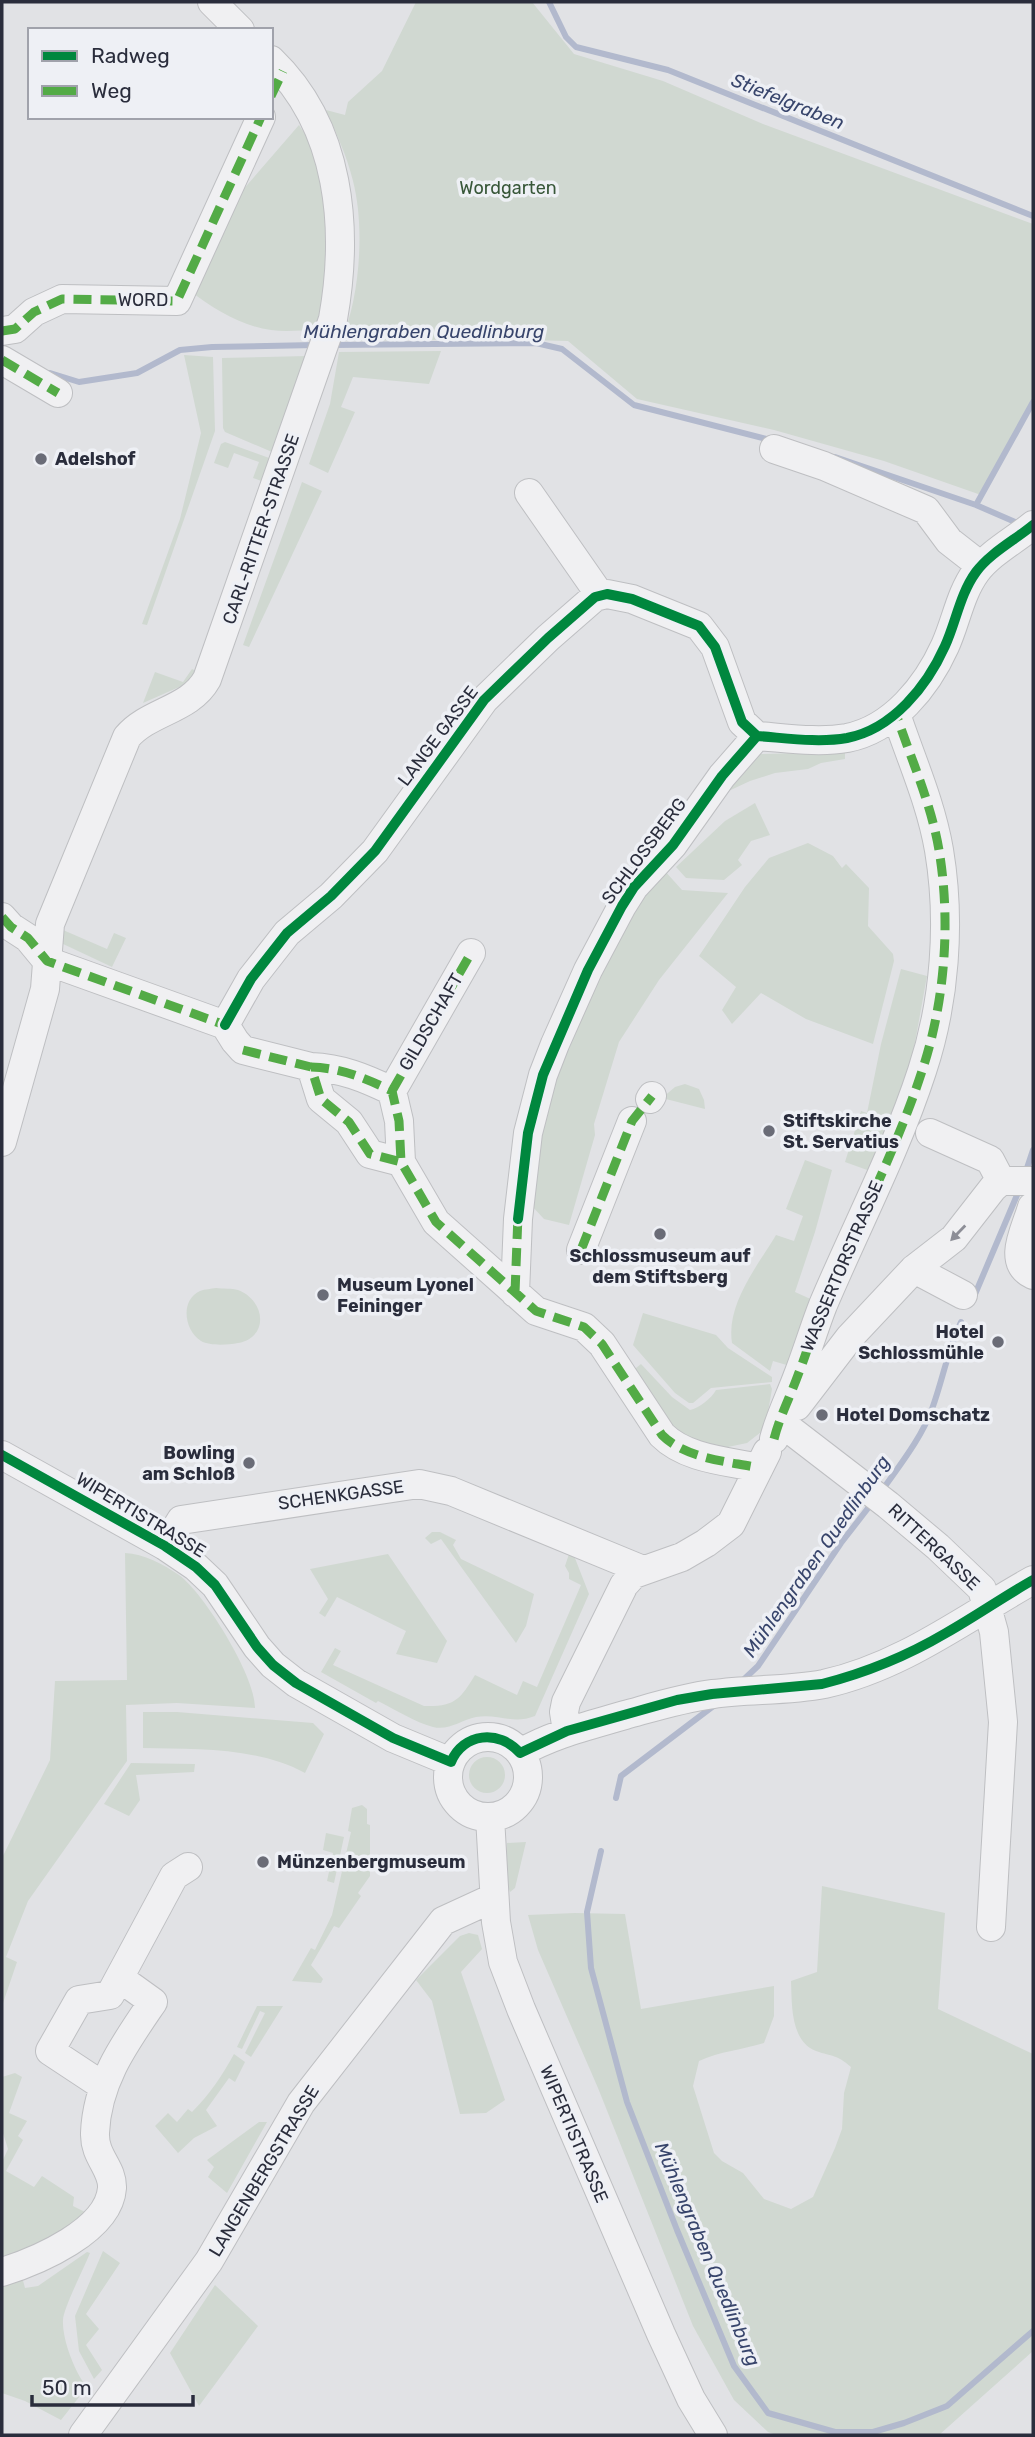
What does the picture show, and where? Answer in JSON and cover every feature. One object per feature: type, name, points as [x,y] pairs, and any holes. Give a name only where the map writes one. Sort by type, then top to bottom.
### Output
[{"type":"street","points":[[212,2],[238,28]]},
{"type":"street","name":"CARL-RITTER-STRASSE","points":[[2,1142],[45,989],[50,924],[127,737],[145,721],[196,695],[207,679],[325,343],[336,301],[342,229],[338,195],[330,165],[312,115],[302,96],[275,76]]},
{"type":"street","name":"WORD","points":[[2,331],[15,329],[34,312],[62,299],[177,301],[260,119]]},
{"type":"street","points":[[2,360],[58,393]]},
{"type":"street","points":[[774,449],[824,466],[926,510],[949,541],[981,566]]},
{"type":"street","points":[[529,493],[600,595],[612,594],[632,598],[694,622],[704,630],[715,647],[742,722],[757,736],[803,740],[846,738],[873,728],[896,714],[910,701],[945,646],[968,586],[981,566],[1027,530]]},
{"type":"street","name":"LANGE GASSE","points":[[225,1025],[251,979],[287,933],[331,896],[375,851],[484,700],[548,638],[600,595]]},
{"type":"street","name":"WASSERTORSTRASSE","points":[[779,1432],[781,1413],[797,1378],[822,1307],[904,1120],[923,1068],[936,1018],[944,946],[941,862],[928,801],[896,714]]},
{"type":"street","name":"SCHLOSSBERG","points":[[515,1293],[518,1219],[528,1133],[543,1076],[555,1044],[588,970],[622,905],[634,887],[673,845],[722,776],[757,736]]},
{"type":"street","points":[[2,917],[11,927],[28,938],[47,961],[225,1025]]},
{"type":"street","name":"GILDSCHAFT","points":[[401,1162],[399,1121],[392,1091],[471,953]]},
{"type":"street","name":"GILDSCHAFT","points":[[225,1025],[243,1050],[311,1067],[336,1068],[392,1091]]},
{"type":"street","points":[[311,1067],[321,1099],[349,1122],[366,1151],[401,1162],[436,1222],[536,1311],[592,1332],[603,1343],[668,1441],[687,1452],[759,1468]]},
{"type":"street","points":[[581,1250],[632,1121]]},
{"type":"street","points":[[930,1133],[990,1160],[1022,1186]]},
{"type":"street","points":[[567,1731],[564,1712],[566,1702],[618,1594],[631,1577],[643,1570],[682,1557],[731,1524],[779,1432],[850,1337],[914,1269],[954,1238],[993,1188],[1022,1186]]},
{"type":"street","points":[[1022,1186],[1018,1257],[1023,1268],[1033,1275]]},
{"type":"street","points":[[914,1269],[962,1295]]},
{"type":"street","name":"RITTERGASSE","points":[[779,1432],[880,1499],[982,1589],[994,1632],[1003,1722],[991,1927]]},
{"type":"street","name":"WIPERTISTRASSE","points":[[2,1455],[165,1546],[206,1574],[257,1647],[281,1672],[305,1689],[384,1734],[451,1762]]},
{"type":"street","name":"SCHENKGASSE","points":[[165,1546],[181,1520],[419,1484],[450,1490],[643,1570]]},
{"type":"street","points":[[520,1753],[567,1731],[665,1703],[712,1694],[822,1684],[873,1669],[946,1633],[1033,1580]]},
{"type":"street","points":[[482,1737],[495,1737],[506,1741],[520,1753],[528,1778],[522,1797],[509,1811],[490,1817],[471,1813],[456,1800],[448,1782],[451,1762],[465,1743],[482,1737]]},
{"type":"street","name":"WIPERTISTRASSE","points":[[490,1817],[493,1898],[503,1962],[661,2334],[707,2433]]},
{"type":"street","points":[[103,2085],[50,2051],[79,2000],[110,1995],[174,1877],[188,1867]]},
{"type":"street","name":"LANGENBERGSTRASSE","points":[[83,2435],[209,2261],[301,2103],[443,1921],[493,1898]]},
{"type":"street","points":[[2,2272],[28,2264],[66,2244],[93,2224],[112,2190],[111,2174],[101,2162],[96,2148],[95,2131],[103,2085],[153,2002],[121,1979]]},
{"type":"green space","name":"Wordgarten","points":[[416,2],[532,2],[574,54],[663,81],[763,124],[1033,224],[1033,400],[981,495],[884,461],[774,430],[637,399],[568,341],[341,341],[353,304],[356,284],[359,219],[351,172],[326,110],[345,115],[348,102],[382,71]]},
{"type":"green space","points":[[299,125],[312,145],[326,187],[330,276],[317,330],[271,330],[228,316],[190,291],[235,199]]},
{"type":"green space","points":[[441,351],[429,384],[353,377],[341,407],[355,412],[328,473],[309,464],[330,404],[339,352]]},
{"type":"green space","points":[[184,355],[213,357],[215,431],[147,625],[142,624],[180,519],[201,433]]},
{"type":"green space","points":[[307,356],[272,452],[225,432],[222,358]]},
{"type":"green space","points":[[225,442],[272,459],[264,482],[253,478],[259,462],[234,453],[228,468],[214,463],[221,444]]},
{"type":"green space","points":[[302,482],[322,491],[249,647],[243,645]]},
{"type":"green space","points":[[192,669],[196,671],[186,684],[143,703],[155,672],[183,682]]},
{"type":"green space","points":[[845,752],[845,759],[821,763],[808,769],[775,773],[720,795],[760,754]]},
{"type":"green space","points":[[755,803],[770,835],[751,841],[738,860],[742,865],[724,880],[686,878],[676,867],[725,821]]},
{"type":"green space","points":[[808,843],[833,856],[842,868],[846,864],[869,888],[868,926],[893,954],[894,961],[873,1044],[806,1019],[761,993],[732,1024],[722,1010],[736,987],[699,956],[745,887],[769,858]]},
{"type":"green space","points":[[664,870],[682,890],[728,893],[659,980],[619,1042],[594,1124],[595,1135],[569,1225],[544,1219],[531,1205],[543,1113],[565,1048],[639,896]]},
{"type":"green space","points":[[63,930],[107,949],[114,933],[126,938],[112,967],[61,943]]},
{"type":"green space","points":[[901,969],[927,976],[910,1070],[870,1171],[845,1162],[861,1111],[867,1113],[881,1044]]},
{"type":"green space","points":[[685,1084],[699,1089],[705,1109],[662,1098],[675,1087]]},
{"type":"green space","points":[[805,1160],[832,1170],[795,1292],[815,1301],[790,1366],[773,1361],[770,1371],[732,1343],[731,1328],[738,1300],[776,1235],[794,1241],[803,1216],[786,1209]]},
{"type":"green space","points":[[216,1288],[238,1290],[254,1302],[260,1318],[255,1334],[238,1343],[219,1345],[201,1341],[195,1336],[188,1323],[189,1301],[200,1291]]},
{"type":"green space","points":[[643,1313],[716,1335],[728,1348],[772,1377],[772,1382],[711,1388],[693,1403],[689,1403],[675,1393],[633,1345]]},
{"type":"green space","points":[[641,1364],[672,1397],[690,1410],[705,1402],[716,1390],[770,1384],[772,1389],[765,1429],[747,1443],[723,1448],[676,1435],[631,1372]]},
{"type":"green space","points":[[432,1532],[440,1532],[456,1540],[453,1545],[461,1559],[534,1594],[526,1626],[516,1643],[441,1539],[431,1544],[425,1538]]},
{"type":"green space","points":[[571,1548],[589,1594],[535,1716],[512,1719],[484,1716],[450,1726],[433,1727],[378,1701],[376,1703],[321,1672],[335,1648],[341,1651],[333,1665],[424,1706],[443,1705],[455,1700],[465,1691],[475,1675],[517,1695],[523,1681],[537,1687],[581,1585],[569,1579],[565,1566]]},
{"type":"green space","points":[[125,1553],[160,1563],[179,1575],[202,1599],[238,1657],[253,1694],[255,1708],[177,1703],[126,1705],[127,1761],[28,1901],[6,1957],[17,1962],[2,2006],[2,1858],[50,1760],[55,1681],[127,1680]]},
{"type":"green space","points":[[388,1554],[447,1641],[437,1663],[396,1654],[406,1631],[337,1597],[325,1617],[319,1613],[328,1599],[310,1569]]},
{"type":"green space","points":[[143,1712],[177,1712],[313,1723],[324,1734],[305,1773],[267,1758],[247,1754],[205,1749],[143,1748]]},
{"type":"green space","points":[[487,1757],[500,1762],[505,1775],[500,1788],[487,1793],[474,1788],[469,1775],[474,1762]]},
{"type":"green space","points":[[131,1763],[195,1764],[194,1772],[136,1775],[140,1800],[129,1816],[104,1804]]},
{"type":"green space","points":[[362,1805],[367,1809],[367,1824],[370,1825],[370,1876],[358,1893],[361,1896],[339,1928],[334,1926],[311,1965],[323,1979],[321,1983],[292,1981],[311,1948],[315,1950],[332,1915],[351,1832],[348,1831],[352,1808]]},
{"type":"green space","points":[[326,1833],[344,1837],[334,1883],[327,1881],[333,1853],[323,1850]]},
{"type":"green space","points":[[526,1842],[515,1888],[510,1892],[506,1880],[507,1843]]},
{"type":"green space","points":[[822,1886],[945,1913],[938,2009],[1033,2054],[1033,2351],[939,2435],[776,2435],[768,2432],[734,2400],[693,2326],[598,2088],[538,1950],[528,1915],[625,1914],[641,2009],[774,1986],[774,2016],[764,2043],[699,2061],[693,2086],[714,2153],[743,2173],[764,2199],[791,2209],[813,2197],[835,2148],[842,2129],[844,2093],[851,2067],[838,2058],[808,2046],[801,2039],[794,2021],[791,1981],[817,1972]]},
{"type":"green space","points":[[469,1933],[478,1935],[482,1949],[461,1972],[505,2100],[486,2113],[460,2114],[432,2001],[416,1980],[460,1936]]},
{"type":"green space","points":[[257,2006],[283,2006],[251,2057],[245,2053],[265,2013],[260,2011],[242,2049],[237,2047]]},
{"type":"green space","points":[[234,2054],[245,2062],[235,2082],[229,2078],[206,2110],[217,2126],[194,2138],[178,2153],[155,2126],[168,2113],[177,2122],[188,2109],[192,2112],[215,2085]]},
{"type":"green space","points":[[15,2073],[22,2077],[9,2113],[27,2121],[18,2136],[23,2140],[6,2171],[34,2187],[42,2176],[74,2197],[73,2206],[85,2212],[65,2232],[2,2265],[2,2162],[8,2149],[2,2130],[2,2077]]},
{"type":"green space","points":[[259,2122],[267,2122],[227,2193],[208,2177],[214,2167],[207,2160]]},
{"type":"green space","points":[[103,2251],[120,2263],[86,2314],[99,2329],[86,2345],[102,2370],[94,2379],[79,2351],[75,2316]]},
{"type":"green space","points":[[87,2252],[90,2253],[70,2297],[63,2320],[70,2355],[87,2387],[61,2420],[25,2401],[2,2393],[2,2281],[21,2273],[25,2288],[38,2286]]},
{"type":"green space","points":[[215,2285],[258,2326],[199,2406],[170,2353]]},
{"type":"waterway","name":"Stiefelgraben","points":[[549,2],[566,37],[576,47],[668,70],[1033,216]]},
{"type":"waterway","name":"Mühlengraben Quedlinburg","points":[[333,345],[536,343],[562,349],[634,405],[770,440]]},
{"type":"waterway","name":"Mühlengraben Quedlinburg","points":[[50,373],[79,382],[137,373],[180,350],[315,345]]},
{"type":"waterway","points":[[976,505],[1033,402]]},
{"type":"waterway","name":"Mühlengraben Quedlinburg","points":[[835,457],[976,505],[1022,525]]},
{"type":"waterway","name":"Mühlengraben Quedlinburg","points":[[1025,1174],[1033,1150]]},
{"type":"waterway","name":"Mühlengraben Quedlinburg","points":[[973,1299],[1020,1188]]},
{"type":"waterway","name":"Mühlengraben Quedlinburg","points":[[881,1492],[922,1431],[961,1322]]},
{"type":"waterway","name":"Mühlengraben Quedlinburg","points":[[740,1683],[758,1666],[841,1543],[872,1503]]},
{"type":"waterway","name":"Mühlengraben Quedlinburg","points":[[616,1798],[621,1776],[716,1704]]},
{"type":"waterway","name":"Mühlengraben Quedlinburg","points":[[601,1851],[587,1912],[591,1968],[627,2102],[734,2366],[768,2413],[835,2432],[873,2432],[904,2423],[947,2406],[1033,2331]]},
{"type":"marked path","points":[[273,92],[283,71]]},
{"type":"marked path","points":[[2,331],[15,329],[34,312],[62,299],[177,301],[260,119]]},
{"type":"marked path","points":[[2,360],[58,393]]},
{"type":"marked path","points":[[774,1439],[823,1305],[912,1101],[930,1045],[941,990],[945,905],[939,850],[931,815],[896,714]]},
{"type":"marked path","points":[[2,917],[11,927],[28,938],[47,961],[225,1025]]},
{"type":"marked path","points":[[392,1091],[471,953]]},
{"type":"marked path","points":[[243,1050],[311,1067],[321,1099],[349,1122],[370,1154],[401,1162],[436,1222],[536,1311],[584,1327],[602,1344],[662,1435],[695,1454],[759,1468]]},
{"type":"marked path","points":[[311,1067],[333,1069],[392,1091],[399,1121],[401,1162]]},
{"type":"marked path","points":[[581,1250],[632,1121],[652,1096]]},
{"type":"marked path","points":[[515,1293],[518,1215]]},
{"type":"cycle path","points":[[757,736],[813,740],[847,738],[864,733],[893,715],[918,690],[938,661],[966,589],[976,572],[995,553],[1033,525]]},
{"type":"cycle path","points":[[225,1025],[251,979],[287,933],[331,896],[375,851],[484,700],[595,597],[607,594],[632,599],[699,626],[715,647],[742,722],[757,736]]},
{"type":"cycle path","points":[[518,1219],[528,1133],[543,1075],[588,970],[634,887],[673,845],[722,776],[757,736]]},
{"type":"cycle path","points":[[2,1455],[165,1546],[196,1567],[215,1585],[257,1647],[273,1665],[296,1683],[393,1738],[451,1762],[464,1745],[482,1738],[502,1740],[520,1753],[567,1731],[677,1700],[712,1694],[822,1684],[854,1675],[931,1641],[1033,1580]]},
{"type":"place","name":"Adelshof","points":[[41,459]]},
{"type":"place","name":"Stiftskirche St. Servatius","points":[[769,1131]]},
{"type":"place","name":"Schlossmuseum auf dem Stiftsberg","points":[[660,1234]]},
{"type":"place","name":"Museum Lyonel Feininger","points":[[323,1295]]},
{"type":"place","name":"Hotel Schlossmühle","points":[[998,1342]]},
{"type":"place","name":"Hotel Domschatz","points":[[822,1415]]},
{"type":"place","name":"Bowling am Schloß","points":[[249,1463]]},
{"type":"place","name":"Münzenbergmuseum","points":[[263,1862]]}]
